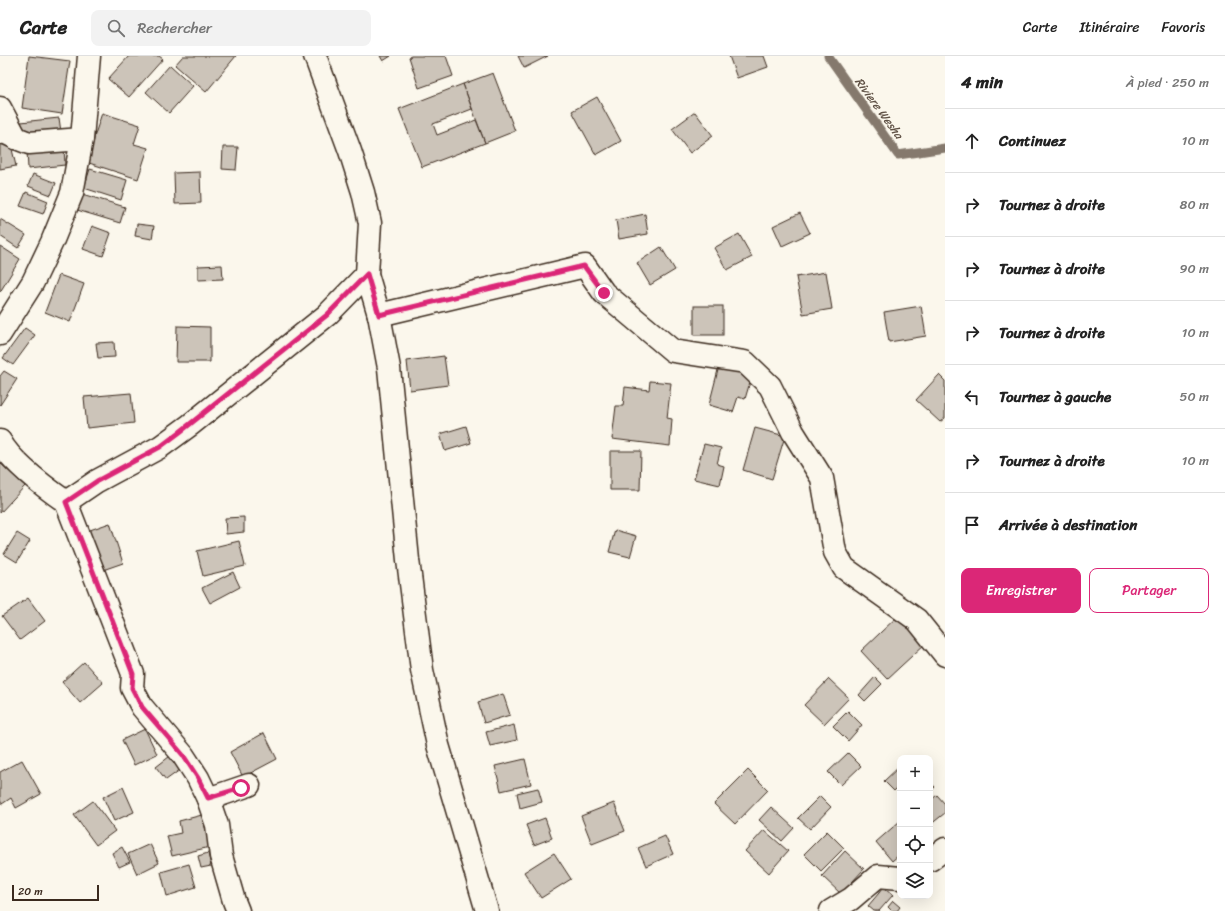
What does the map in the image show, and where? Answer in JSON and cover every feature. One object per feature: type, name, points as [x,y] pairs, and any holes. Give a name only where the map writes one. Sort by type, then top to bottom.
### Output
[{"type":"street","points":[[0,334],[33,282],[52,242],[72,193],[82,139],[89,56]]},
{"type":"street","points":[[315,56],[350,152],[363,192],[370,223],[367,274],[379,315],[389,368],[408,560],[422,670],[438,745],[486,911]]},
{"type":"street","points":[[0,108],[8,136],[29,143],[82,139]]},
{"type":"street","points":[[379,315],[584,266],[604,293],[673,352],[745,362],[770,386],[792,432],[822,478],[835,552],[844,568],[916,620],[945,655]]},
{"type":"street","points":[[66,502],[97,481],[160,447],[184,429],[327,315],[367,274]]},
{"type":"street","points":[[0,441],[4,448],[16,461],[53,493],[66,502],[133,674],[132,688],[142,707],[183,755],[198,778],[208,798],[217,825],[221,856],[238,911]]},
{"type":"street","points":[[208,798],[249,785]]},
{"type":"street","points":[[933,858],[945,849]]},
{"type":"street","points":[[831,911],[851,899],[878,876],[897,878]]},
{"type":"building","points":[[29,56],[70,61],[62,114],[22,108]]},
{"type":"building","points":[[129,56],[159,56],[163,59],[129,97],[108,79]]},
{"type":"building","points":[[183,56],[236,56],[206,92],[175,65]]},
{"type":"building","points":[[380,56],[391,56],[383,61]]},
{"type":"building","points":[[446,56],[453,76],[419,88],[409,57]]},
{"type":"building","points":[[518,56],[548,56],[524,68]]},
{"type":"building","points":[[729,56],[764,56],[768,67],[737,78]]},
{"type":"building","points":[[170,65],[193,86],[169,113],[146,92]]},
{"type":"building","points":[[493,73],[515,131],[485,143],[463,84]]},
{"type":"building","points":[[463,84],[472,109],[433,124],[437,135],[476,120],[485,143],[422,167],[399,109]]},
{"type":"building","points":[[597,97],[621,141],[596,155],[572,111]]},
{"type":"building","points":[[695,112],[713,136],[690,153],[672,129]]},
{"type":"building","points":[[102,113],[140,125],[134,144],[148,148],[138,179],[86,162]]},
{"type":"building","points":[[59,118],[61,132],[22,136],[21,122]]},
{"type":"building","points":[[10,141],[16,166],[0,169],[0,143]]},
{"type":"building","points":[[64,147],[65,165],[28,169],[27,150]]},
{"type":"building","points":[[223,147],[238,147],[236,170],[222,169]]},
{"type":"building","points":[[90,169],[127,180],[121,200],[84,188]]},
{"type":"building","points":[[200,172],[201,203],[175,204],[174,173]]},
{"type":"building","points":[[33,174],[56,183],[51,195],[28,186]]},
{"type":"building","points":[[26,192],[48,201],[43,214],[20,206]]},
{"type":"building","points":[[82,194],[125,207],[120,223],[77,210]]},
{"type":"building","points":[[800,213],[810,233],[782,246],[773,226]]},
{"type":"building","points":[[645,214],[648,234],[619,239],[616,220]]},
{"type":"building","points":[[0,219],[26,235],[18,248],[0,236]]},
{"type":"building","points":[[137,224],[154,226],[152,239],[135,236]]},
{"type":"building","points":[[92,226],[111,233],[103,256],[83,249]]},
{"type":"building","points":[[739,234],[752,257],[727,270],[714,248]]},
{"type":"building","points":[[0,246],[20,259],[0,292]]},
{"type":"building","points":[[661,247],[675,270],[650,285],[637,263]]},
{"type":"building","points":[[222,265],[223,279],[198,280],[198,266]]},
{"type":"building","points":[[826,272],[832,309],[803,314],[796,277]]},
{"type":"building","points":[[59,275],[84,284],[70,322],[45,312]]},
{"type":"building","points":[[694,306],[723,306],[723,335],[694,335]]},
{"type":"building","points":[[921,306],[926,336],[889,342],[884,312]]},
{"type":"building","points":[[177,326],[210,327],[210,362],[176,362]]},
{"type":"building","points":[[25,328],[35,335],[13,365],[3,358]]},
{"type":"building","points":[[114,342],[115,357],[98,358],[96,343]]},
{"type":"building","points":[[444,356],[448,385],[410,390],[407,361]]},
{"type":"building","points":[[719,366],[752,375],[745,399],[738,397],[733,412],[709,405]]},
{"type":"building","points":[[4,371],[17,379],[0,405],[0,376]]},
{"type":"building","points":[[939,375],[945,381],[945,418],[940,422],[916,400]]},
{"type":"building","points":[[650,381],[671,383],[667,418],[672,419],[670,446],[612,439],[616,406],[623,406],[625,387],[649,390]]},
{"type":"building","points":[[131,393],[134,423],[87,428],[84,397]]},
{"type":"building","points":[[466,426],[471,443],[445,451],[440,434]]},
{"type":"building","points":[[755,428],[785,436],[772,479],[743,470]]},
{"type":"building","points":[[704,444],[721,448],[717,464],[724,466],[720,485],[694,479]]},
{"type":"building","points":[[610,451],[641,451],[640,490],[610,490]]},
{"type":"building","points":[[0,463],[25,486],[0,513]]},
{"type":"building","points":[[244,517],[244,532],[226,534],[225,518]]},
{"type":"building","points":[[110,523],[123,563],[100,571],[87,531]]},
{"type":"building","points":[[615,530],[636,536],[630,557],[609,552]]},
{"type":"building","points":[[17,533],[30,541],[17,562],[4,554]]},
{"type":"building","points":[[239,541],[245,566],[203,576],[197,551]]},
{"type":"building","points":[[233,572],[240,587],[210,603],[202,588]]},
{"type":"building","points":[[28,598],[45,621],[20,640],[2,616]]},
{"type":"building","points":[[899,615],[926,643],[887,679],[861,651]]},
{"type":"building","points":[[84,662],[103,683],[80,703],[62,682]]},
{"type":"building","points":[[875,677],[882,684],[865,701],[859,695]]},
{"type":"building","points":[[829,679],[849,698],[824,724],[804,705]]},
{"type":"building","points":[[503,694],[510,715],[484,723],[478,702]]},
{"type":"building","points":[[848,711],[862,725],[848,741],[833,726]]},
{"type":"building","points":[[514,725],[517,740],[490,746],[486,732]]},
{"type":"building","points":[[145,729],[157,754],[134,765],[122,740]]},
{"type":"building","points":[[264,733],[277,759],[243,777],[230,752]]},
{"type":"building","points":[[174,753],[184,767],[166,780],[156,767]]},
{"type":"building","points":[[848,753],[861,766],[841,785],[828,772]]},
{"type":"building","points":[[525,759],[531,784],[501,791],[495,766]]},
{"type":"building","points":[[22,760],[41,794],[16,808],[11,798],[2,804],[0,800],[0,772]]},
{"type":"building","points":[[897,769],[897,788],[894,791],[884,781]]},
{"type":"building","points":[[748,770],[768,790],[735,824],[714,804]]},
{"type":"building","points":[[123,787],[134,812],[114,821],[103,797]]},
{"type":"building","points":[[538,788],[542,802],[520,808],[517,793]]},
{"type":"building","points":[[937,795],[945,804],[945,813],[933,823],[933,798]]},
{"type":"building","points":[[820,796],[831,807],[810,829],[798,818]]},
{"type":"building","points":[[93,801],[115,831],[96,845],[74,815]]},
{"type":"building","points":[[614,803],[625,831],[592,844],[581,816]]},
{"type":"building","points":[[771,807],[794,828],[782,841],[759,820]]},
{"type":"building","points":[[202,815],[210,847],[172,856],[167,836],[181,833],[179,821]]},
{"type":"building","points":[[545,818],[552,838],[534,845],[526,825]]},
{"type":"building","points":[[897,824],[897,857],[892,861],[876,842]]},
{"type":"building","points":[[764,830],[788,851],[769,873],[745,851]]},
{"type":"building","points":[[827,831],[844,848],[821,871],[804,854]]},
{"type":"building","points":[[665,836],[673,854],[646,866],[638,848]]},
{"type":"building","points":[[150,844],[159,863],[137,874],[128,854]]},
{"type":"building","points":[[122,847],[130,862],[119,867],[112,853]]},
{"type":"building","points":[[845,851],[864,869],[841,894],[822,876]]},
{"type":"building","points":[[208,853],[211,866],[201,868],[198,856]]},
{"type":"building","points":[[554,853],[571,879],[541,898],[524,872]]},
{"type":"building","points":[[189,864],[196,887],[167,896],[161,872]]},
{"type":"building","points":[[884,887],[893,895],[879,911],[874,911],[868,906]]},
{"type":"building","points":[[893,901],[900,907],[897,911],[892,911],[888,907]]},
{"type":"waterway","name":"Riviere Wesha","points":[[828,56],[898,155],[945,148]]},
{"type":"route","points":[[241,788],[208,798],[198,778],[183,755],[142,707],[132,688],[133,674],[66,502],[97,481],[160,447],[180,432],[327,315],[367,274],[379,315],[584,266],[604,293]]}]
